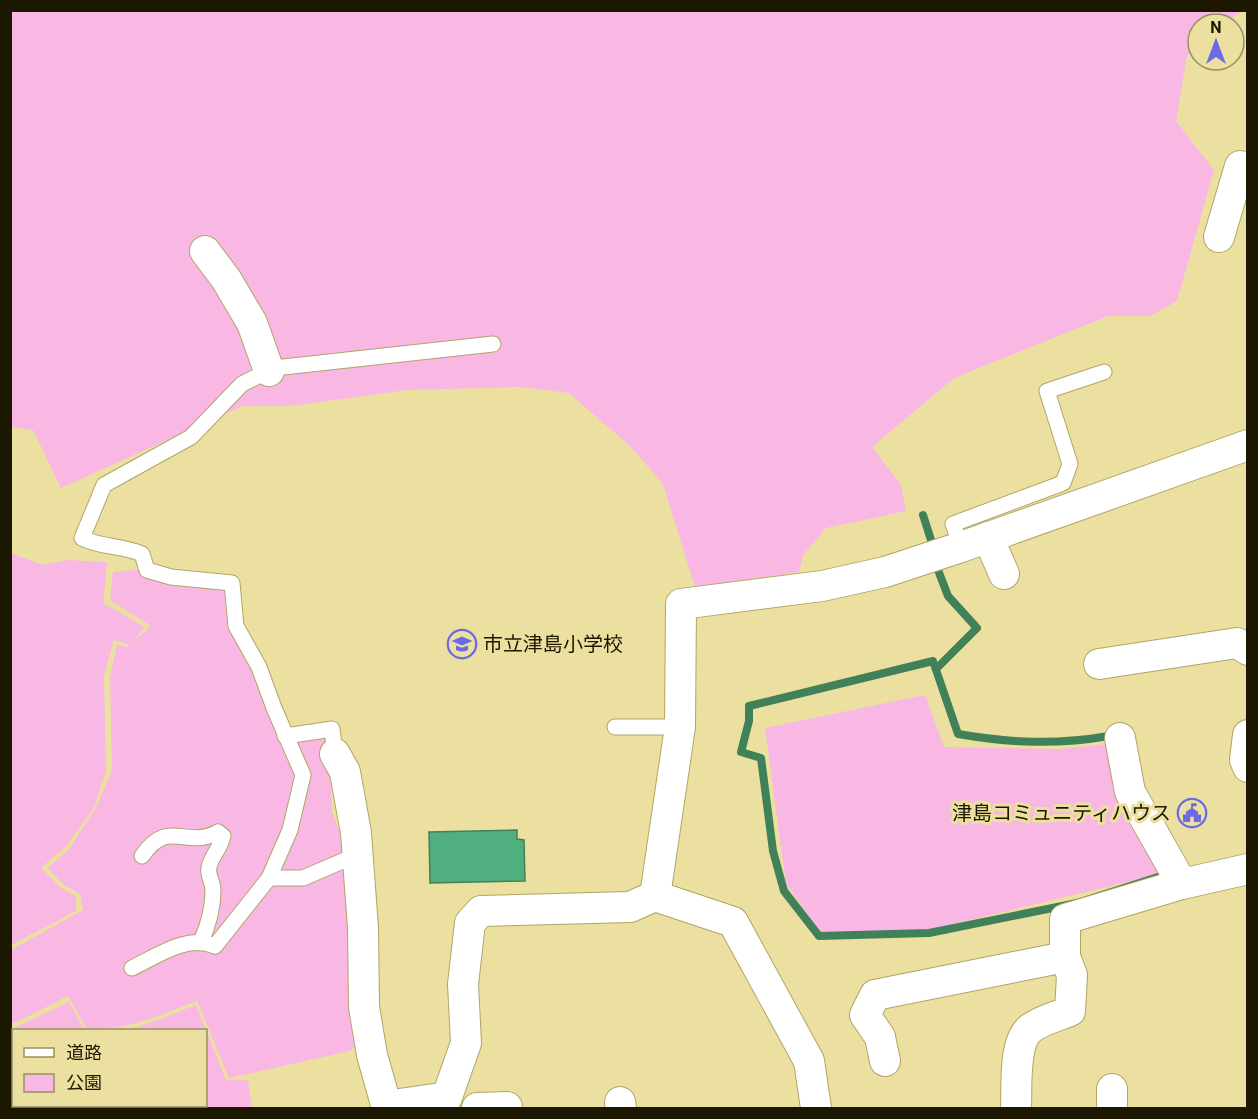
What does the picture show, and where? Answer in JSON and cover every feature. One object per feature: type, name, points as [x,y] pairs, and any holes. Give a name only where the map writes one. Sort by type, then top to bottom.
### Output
[{"type":"street","points":[[1219,237],[1245,162]]},
{"type":"street","points":[[205,251],[226,279],[252,323],[269,371]]},
{"type":"street","points":[[655,896],[680,727],[681,604],[822,586],[885,572],[1248,445]]},
{"type":"street","points":[[975,542],[1004,574]]},
{"type":"street","points":[[1100,664],[1238,643],[1248,650]]},
{"type":"street","points":[[1248,735],[1245,760],[1248,767]]},
{"type":"street","points":[[1120,738],[1130,792],[1182,884]]},
{"type":"street","points":[[335,754],[345,772],[358,854],[363,928],[364,1007],[372,1055],[386,1107],[445,1103],[466,1043],[463,984],[470,923],[481,911],[630,907],[655,896],[733,922],[809,1061],[816,1108]]},
{"type":"street","points":[[1016,1108],[1019,1049],[1022,1040],[1029,1029],[1070,1011],[1072,975],[1065,957],[1065,920],[1182,884],[1248,869]]},
{"type":"street","points":[[885,1061],[880,1037],[865,1015],[875,995],[1065,957]]},
{"type":"street","points":[[477,1108],[507,1107]]},
{"type":"lane","points":[[132,968],[189,942],[201,942],[215,946],[269,878],[290,830],[303,775],[285,736],[259,667],[236,626],[232,583],[171,577],[147,570],[142,554],[132,549],[94,544],[82,538],[104,485],[190,437],[242,384],[274,368],[493,344]]},
{"type":"lane","points":[[975,542],[953,524],[1063,483],[1070,464],[1047,391],[1104,372]]},
{"type":"lane","points":[[615,727],[680,727]]},
{"type":"lane","points":[[285,736],[332,729],[335,754]]},
{"type":"lane","points":[[142,856],[151,843],[166,835],[179,835],[194,839],[209,837],[218,832],[223,836],[217,854],[209,865],[210,882],[213,887],[212,899],[209,921],[201,942]]},
{"type":"lane","points":[[269,878],[303,878],[358,854]]},
{"type":"green space","points":[[11,11],[1241,11],[1186,12],[1186,62],[1176,121],[1214,170],[1177,301],[1150,316],[1108,316],[954,378],[872,447],[901,485],[906,511],[826,528],[803,555],[799,572],[695,587],[663,484],[631,447],[569,393],[520,387],[407,390],[291,406],[243,406],[61,488],[33,430],[11,427]]},
{"type":"green space","points":[[10,553],[43,565],[67,560],[107,562],[103,603],[145,627],[131,644],[151,626],[110,600],[113,572],[144,569],[229,587],[255,667],[283,739],[328,734],[332,812],[340,833],[348,832],[363,1043],[349,1051],[229,1078],[197,1001],[129,1025],[86,1029],[68,996],[11,1023],[11,950],[83,910],[80,894],[64,885],[48,868],[70,848],[96,807],[112,771],[110,677],[117,645],[128,647],[129,645],[114,640],[104,675],[106,771],[94,807],[67,845],[41,868],[61,888],[76,896],[76,911],[11,945]]},
{"type":"green space","points":[[925,695],[944,747],[1060,749],[1106,744],[1158,868],[1157,875],[928,930],[821,933],[786,884],[765,728]]},
{"type":"green space","points":[[69,1002],[83,1029],[12,1029],[12,1107],[207,1107],[207,1032],[226,1080],[248,1080],[252,1108],[11,1108],[11,1028]]},
{"type":"green space","points":[[196,1005],[206,1029],[126,1029],[139,1027]]},
{"type":"shaded area","points":[[517,830],[517,839],[524,840],[525,881],[430,883],[429,832]]},
{"type":"waterway","points":[[923,515],[932,543]]},
{"type":"waterway","points":[[936,669],[977,628],[948,596],[938,570]]},
{"type":"waterway","points":[[933,661],[958,734],[1033,742],[1071,741],[1109,736],[1123,798],[1162,866],[1161,876],[1077,903],[929,933],[819,936],[784,891],[773,851],[761,758],[741,752],[749,721],[749,706],[933,661]]},
{"type":"place","name":"市立津島小学校","points":[[462,644]]},
{"type":"place","name":"津島コミュニティハウス","points":[[1192,813]]}]
